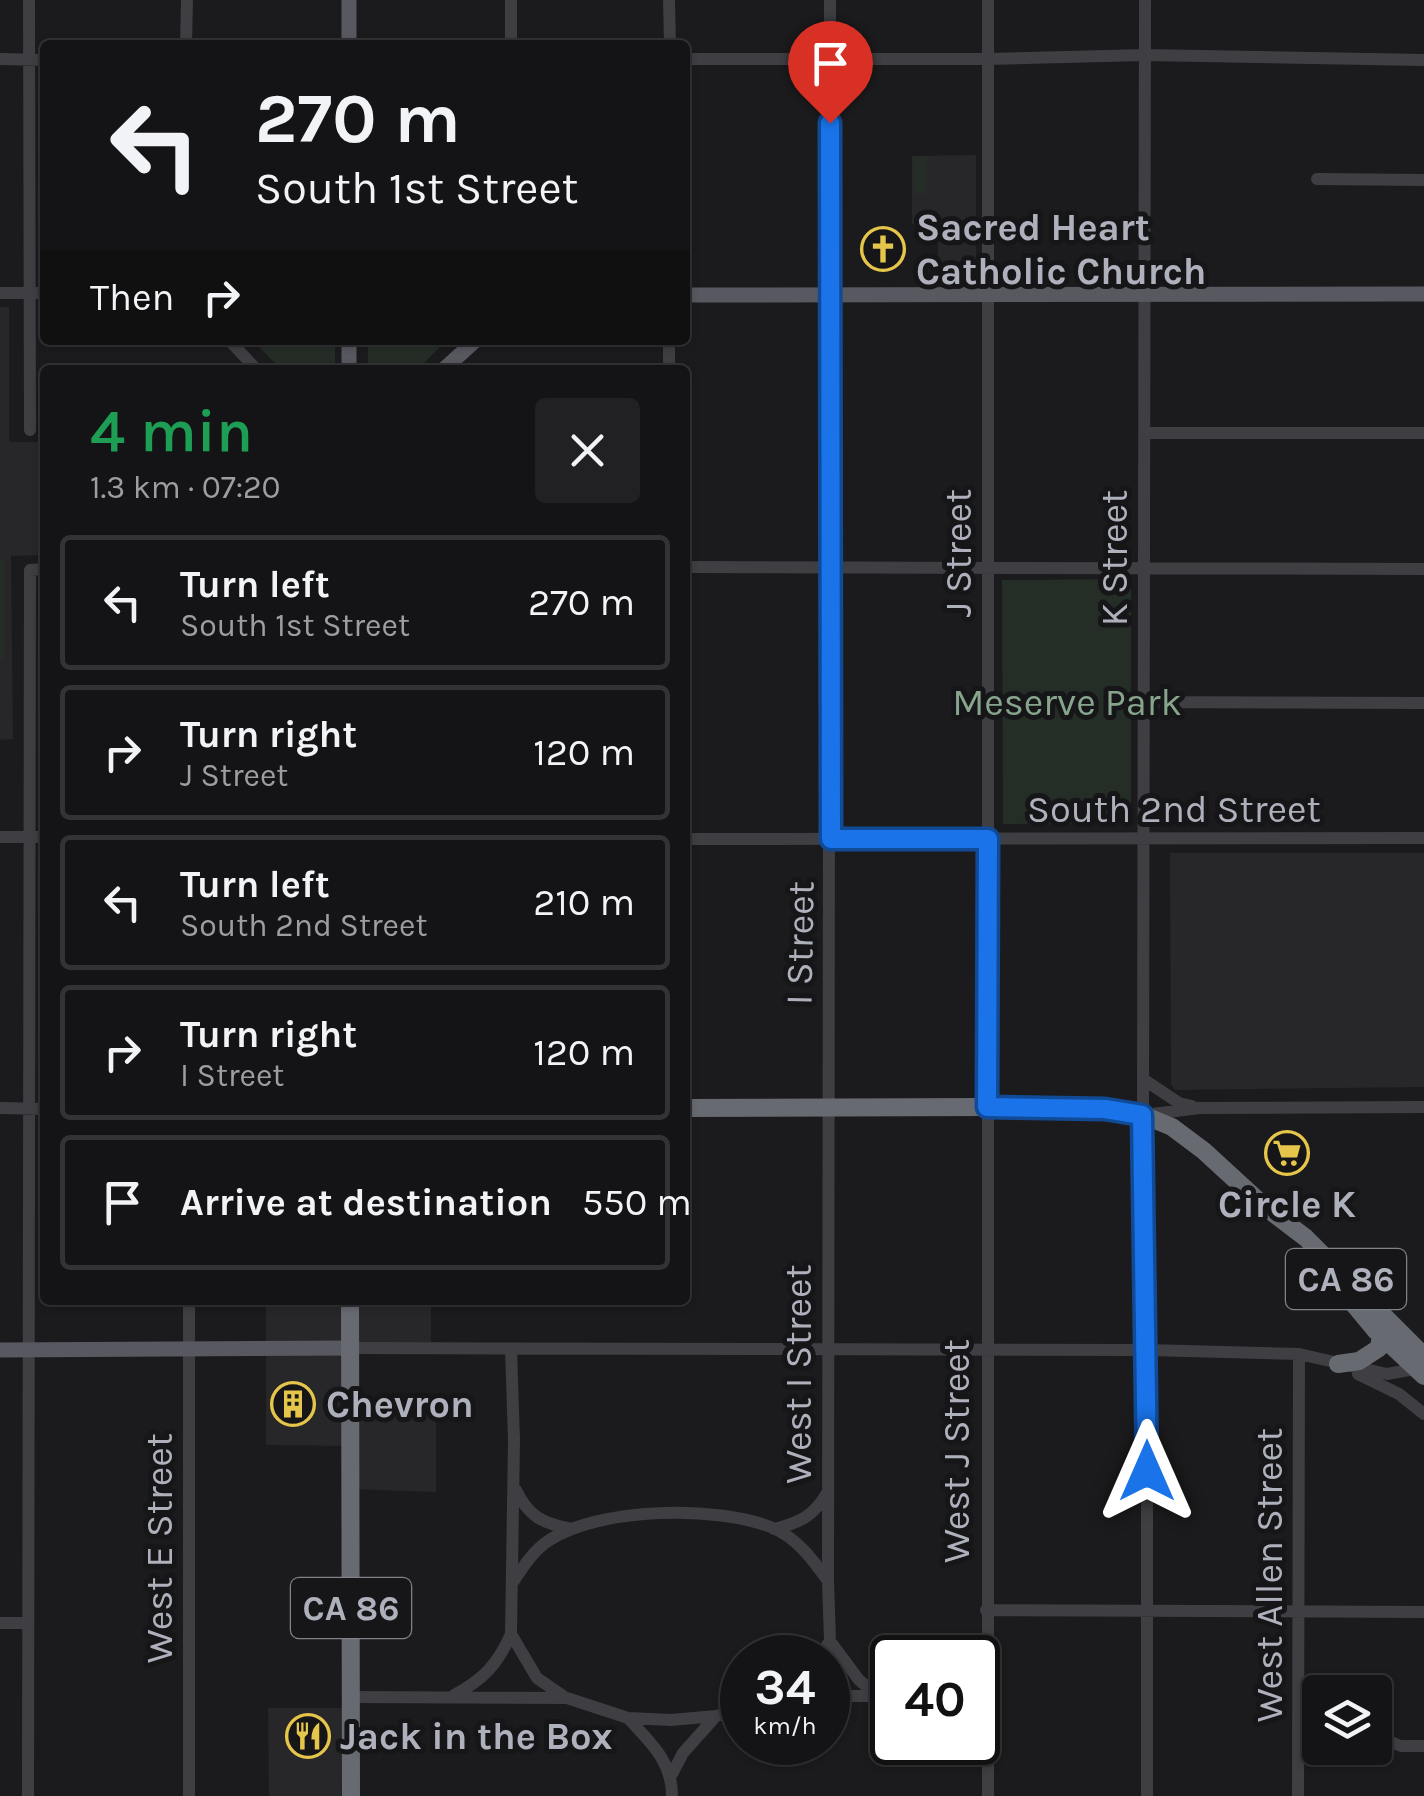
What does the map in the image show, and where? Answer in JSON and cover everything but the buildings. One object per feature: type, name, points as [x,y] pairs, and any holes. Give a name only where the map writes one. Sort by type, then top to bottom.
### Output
[{"type":"highway","name":"CA 86","points":[[690,1108],[987,1107],[1105,1109],[1142,1115],[1172,1128],[1204,1151],[1265,1207],[1381,1335],[1422,1367]]},
{"type":"highway","name":"CA 86","points":[[1265,1207],[1306,1238],[1422,1367]]},
{"type":"highway","name":"CA 86","points":[[350,1305],[351,1796]]},
{"type":"highway","points":[[1338,1364],[1359,1360],[1378,1348],[1381,1335]]},
{"type":"main road","points":[[349,0],[349,40]]},
{"type":"main road","points":[[690,295],[1424,294]]},
{"type":"main road","points":[[448,365],[470,345]]},
{"type":"main road","points":[[0,1350],[350,1348]]},
{"type":"street","points":[[29,0],[30,430]]},
{"type":"street","points":[[186,0],[186,40]]},
{"type":"street","points":[[511,40],[512,0]]},
{"type":"street","points":[[669,0],[670,40]]},
{"type":"street","name":"I Street","points":[[828,1108],[830,0]]},
{"type":"street","name":"J Street","points":[[987,1107],[988,0]]},
{"type":"street","name":"K Street","points":[[1146,0],[1142,1115],[1147,1350],[1147,1796]]},
{"type":"street","points":[[690,60],[1145,55],[1424,60]]},
{"type":"street","points":[[0,60],[40,60]]},
{"type":"street","points":[[1317,179],[1424,180]]},
{"type":"street","points":[[0,294],[40,294]]},
{"type":"street","points":[[233,345],[252,365]]},
{"type":"street","points":[[1144,432],[1424,433]]},
{"type":"street","points":[[690,567],[1424,569]]},
{"type":"street","points":[[28,1796],[30,1109],[38,838],[30,570],[40,569]]},
{"type":"street","points":[[1144,702],[1424,703]]},
{"type":"street","points":[[0,838],[38,838]]},
{"type":"street","name":"South 2nd Street","points":[[690,839],[1424,838]]},
{"type":"street","points":[[1143,1079],[1179,1103],[1199,1108]]},
{"type":"street","name":"West J Street","points":[[985,1635],[987,1107]]},
{"type":"street","points":[[1142,1115],[1199,1108],[1424,1107]]},
{"type":"street","points":[[0,1108],[40,1108]]},
{"type":"street","name":"West I Street","points":[[828,1108],[830,1635]]},
{"type":"street","name":"West E Street","points":[[189,1305],[189,1796]]},
{"type":"street","points":[[350,1348],[1147,1350],[1300,1354],[1387,1374],[1422,1367]]},
{"type":"street","points":[[452,1696],[481,1681],[502,1655],[511,1634],[512,1349]]},
{"type":"street","name":"West Allen Street","points":[[1298,1796],[1300,1354]]},
{"type":"street","points":[[1338,1364],[1400,1394],[1424,1414]]},
{"type":"street","points":[[513,1483],[526,1511],[549,1525],[572,1529]]},
{"type":"street","points":[[774,1528],[798,1523],[818,1508],[829,1489]]},
{"type":"street","points":[[512,1584],[528,1559],[547,1542],[572,1529],[672,1512],[711,1514],[774,1528],[793,1541],[828,1581]]},
{"type":"street","points":[[986,1610],[1424,1612]]},
{"type":"street","points":[[0,1623],[26,1623]]},
{"type":"street","points":[[511,1634],[537,1678],[567,1698],[628,1718],[671,1720],[720,1715]]},
{"type":"street","points":[[850,1668],[870,1687]]},
{"type":"street","points":[[350,1698],[567,1698]]},
{"type":"street","points":[[672,1796],[672,1774],[683,1753],[716,1716]]},
{"type":"street","points":[[628,1718],[672,1774]]},
{"type":"street","points":[[1392,1743],[1424,1746]]},
{"type":"street","name":"West J Street","points":[[986,1765],[988,1796]]},
{"type":"shaded area","points":[[976,155],[976,280],[938,280],[938,224],[912,224],[912,156]]},
{"type":"shaded area","points":[[0,307],[9,307],[9,442],[39,442],[40,373],[40,555],[11,556],[13,739],[0,740]]},
{"type":"shaded area","points":[[1170,853],[1424,853],[1424,1087],[1175,1090],[1171,1084]]},
{"type":"shaded area","points":[[266,1305],[431,1305],[431,1349],[351,1349],[351,1409],[436,1406],[436,1492],[351,1489],[350,1446],[266,1445]]},
{"type":"shaded area","points":[[268,1708],[351,1708],[351,1796],[269,1796]]},
{"type":"green space","points":[[913,157],[927,157],[927,193],[914,193]]},
{"type":"green space","points":[[257,345],[335,345],[335,365],[277,365]]},
{"type":"green space","points":[[368,345],[442,345],[422,365],[368,365]]},
{"type":"green space","points":[[0,560],[4,560],[4,659],[0,659]]},
{"type":"green space","name":"Meserve Park","points":[[1131,579],[1131,823],[1003,824],[1002,580]]},
{"type":"green space","points":[[39,850],[40,1096],[38,1096]]},
{"type":"place","name":"Sacred Heart Catholic Church","points":[[883,249]]},
{"type":"place","name":"Circle K","points":[[1287,1153]]},
{"type":"place","name":"Chevron","points":[[293,1404]]},
{"type":"place","name":"Jack in the Box","points":[[308,1736]]},
{"type":"route","points":[[830,123],[831,839],[988,839],[987,1107],[1105,1109],[1142,1115],[1147,1471]]}]
